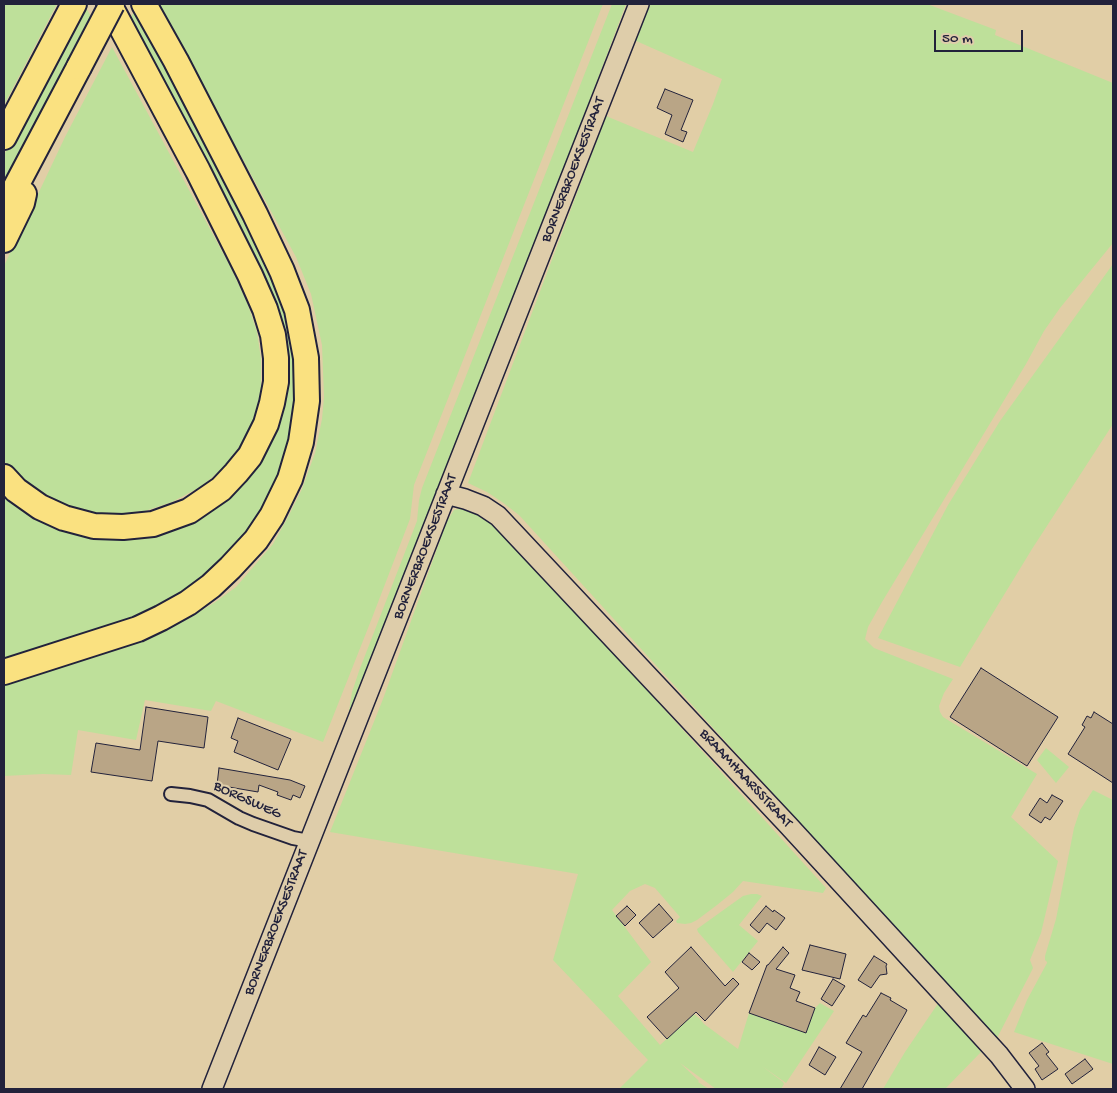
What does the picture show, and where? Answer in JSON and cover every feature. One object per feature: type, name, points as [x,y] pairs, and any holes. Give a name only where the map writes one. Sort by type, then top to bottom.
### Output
[{"type":"highway","points":[[4,137],[74,4]]},
{"type":"highway","points":[[4,209],[110,4]]},
{"type":"highway","points":[[4,477],[16,490],[40,506],[64,518],[94,526],[124,527],[153,524],[189,511],[226,484],[250,456],[266,424],[272,403],[276,382],[276,358],[265,309],[198,171],[110,4]]},
{"type":"highway","points":[[4,672],[138,629],[188,603],[211,586],[256,540],[272,516],[290,478],[301,442],[307,401],[306,358],[297,310],[282,271],[255,214],[176,61],[144,4]]},
{"type":"highway","points":[[4,240],[22,203],[34,152]]},
{"type":"main road","name":"BORNERBROEKSESTRAAT","points":[[212,1089],[639,4]]},
{"type":"main road","name":"BRAAMHAARSSTRAAT","points":[[446,494],[483,506],[498,516],[788,825],[992,1048],[1025,1089]]},
{"type":"street","name":"BORGSWEG","points":[[171,794],[208,800],[253,824],[293,838],[309,841]]},
{"type":"green space","points":[[4,4],[57,4],[4,105]]},
{"type":"green space","points":[[84,4],[94,22],[4,190],[4,155]]},
{"type":"green space","points":[[158,4],[603,4],[414,485],[410,519],[323,742],[216,701],[211,711],[145,700],[136,740],[78,730],[71,775],[4,776],[4,685],[134,642],[178,624],[214,603],[236,587],[273,544],[288,517],[302,489],[315,453],[322,419],[324,397],[322,345],[311,294],[296,257]]},
{"type":"green space","points":[[612,4],[626,4],[348,728],[352,692],[417,521],[422,488]]},
{"type":"green space","points":[[648,4],[927,4],[996,30],[995,35],[1113,83],[1113,243],[1060,308],[1044,331],[882,602],[868,627],[865,639],[874,648],[953,679],[944,693],[939,706],[943,717],[1037,774],[1011,817],[1058,861],[1041,933],[1030,960],[1033,968],[995,1042],[922,957],[519,515],[487,492],[468,483],[606,116],[693,152],[713,104],[722,79],[634,40]]},
{"type":"green space","points":[[136,9],[239,207],[272,276],[291,335],[295,371],[290,435],[276,480],[258,517],[238,547],[215,570],[149,617],[4,665],[4,491],[123,532],[240,477],[279,344],[125,26]]},
{"type":"green space","points":[[112,47],[230,266],[247,302],[257,332],[261,359],[261,391],[256,415],[243,442],[223,468],[202,486],[172,502],[145,511],[108,515],[82,512],[51,502],[23,482],[4,461],[4,266],[65,137]]},
{"type":"green space","points":[[1113,264],[1113,424],[1032,549],[960,667],[878,638],[948,505],[1000,421]]},
{"type":"green space","points":[[470,508],[491,518],[826,888],[823,893],[743,881],[733,892],[697,920],[685,924],[677,923],[676,921],[680,917],[655,888],[645,884],[630,891],[612,910],[651,962],[618,996],[660,1045],[694,1014],[704,1024],[738,1049],[749,1013],[806,1033],[815,1008],[820,1003],[834,1011],[786,1083],[762,1066],[783,1082],[784,1084],[781,1089],[716,1089],[680,1063],[698,1082],[709,1089],[619,1089],[648,1060],[553,960],[578,874],[330,832],[383,699],[447,521],[454,510]]},
{"type":"green space","points":[[1046,748],[1069,767],[1056,783],[1037,760]]},
{"type":"green space","points":[[1093,790],[1113,800],[1113,1064],[1014,1032],[1027,1000],[1047,963],[1045,956],[1056,919],[1074,828],[1080,810]]},
{"type":"green space","points":[[751,894],[762,896],[739,925],[758,941],[733,972],[697,929],[743,896]]},
{"type":"green space","points":[[939,1002],[981,1052],[945,1089],[883,1089],[905,1052]]},
{"type":"building","points":[[665,89],[693,100],[681,130],[687,132],[683,142],[665,134],[672,115],[657,108]]},
{"type":"building","points":[[981,668],[1058,717],[1027,766],[950,717]]},
{"type":"building","points":[[146,707],[208,717],[204,748],[158,741],[152,781],[91,772],[96,743],[140,750]]},
{"type":"building","points":[[1094,712],[1113,724],[1113,783],[1068,754],[1085,727],[1082,725],[1087,716],[1091,718]]},
{"type":"building","points":[[238,718],[291,739],[278,770],[234,752],[238,741],[231,738]]},
{"type":"building","points":[[219,768],[290,780],[305,786],[300,798],[293,795],[291,800],[277,795],[278,792],[259,785],[258,792],[217,785]]},
{"type":"building","points":[[1052,795],[1063,801],[1050,820],[1045,817],[1041,823],[1029,815],[1040,798],[1047,803]]},
{"type":"building","points":[[659,904],[673,920],[653,938],[639,923]]},
{"type":"building","points":[[627,906],[636,915],[625,926],[616,916]]},
{"type":"building","points":[[766,906],[785,918],[776,930],[767,923],[759,933],[750,925]]},
{"type":"building","points":[[810,945],[846,954],[840,979],[802,970]]},
{"type":"building","points":[[691,947],[725,986],[733,978],[739,984],[705,1021],[696,1012],[667,1039],[647,1017],[679,988],[665,972]]},
{"type":"building","points":[[783,947],[789,953],[776,969],[795,975],[790,988],[800,992],[796,1001],[815,1008],[806,1033],[749,1013],[767,965]]},
{"type":"building","points":[[749,953],[760,962],[752,970],[742,962]]},
{"type":"building","points":[[874,956],[887,964],[887,974],[880,975],[871,988],[858,980]]},
{"type":"building","points":[[833,979],[845,986],[832,1006],[821,999]]},
{"type":"building","points":[[881,993],[907,1010],[862,1089],[840,1089],[862,1052],[846,1043],[863,1015],[866,1017]]},
{"type":"building","points":[[1042,1043],[1049,1052],[1046,1054],[1058,1069],[1042,1080],[1035,1069],[1039,1066],[1029,1053]]},
{"type":"building","points":[[819,1047],[836,1057],[825,1075],[809,1065]]},
{"type":"building","points":[[1085,1059],[1093,1069],[1072,1084],[1065,1074]]}]
